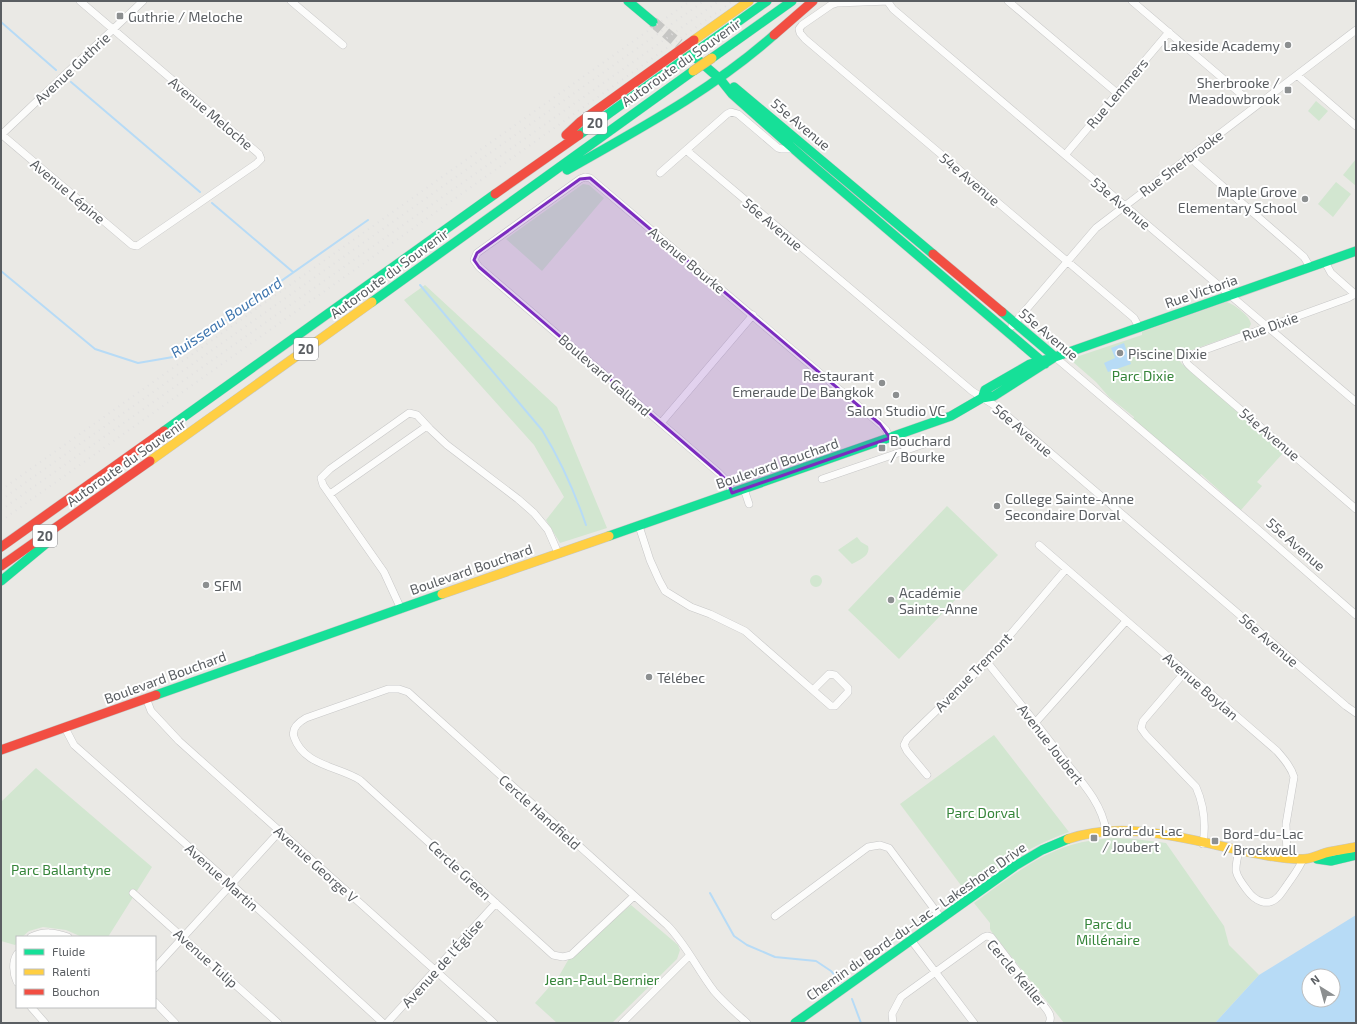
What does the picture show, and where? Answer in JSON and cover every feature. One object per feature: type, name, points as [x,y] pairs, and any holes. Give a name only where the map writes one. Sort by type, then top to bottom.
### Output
[{"type":"main road","points":[[628,1],[653,22]]},
{"type":"main road","points":[[509,185],[580,122],[681,46],[749,1]]},
{"type":"main road","name":"Autoroute du Souvenir","points":[[1,547],[768,1]]},
{"type":"main road","name":"Autoroute du Souvenir","points":[[1,566],[88,506],[589,145],[792,1]]},
{"type":"main road","points":[[524,193],[595,155],[720,79],[760,48],[813,1]]},
{"type":"main road","name":"55e Avenue","points":[[681,46],[720,79],[732,94],[793,149],[1043,362]]},
{"type":"main road","name":"55e Avenue","points":[[720,79],[737,88],[1055,357]]},
{"type":"main road","name":"Rue Victoria","points":[[951,416],[982,398],[994,396],[1043,362],[1055,357],[1356,251]]},
{"type":"main road","name":"Boulevard Bouchard","points":[[1,750],[951,416]]},
{"type":"main road","points":[[1,537],[89,485]]},
{"type":"main road","points":[[1,581],[35,554],[88,506]]},
{"type":"main road","name":"Chemin du Bord-du-Lac - Lakeshore Drive","points":[[795,1023],[1006,872],[1038,852],[1068,839],[1116,830],[1150,833],[1239,851],[1287,858],[1314,858],[1323,861],[1335,860],[1353,852]]},
{"type":"street","name":"Avenue Meloche","points":[[80,1],[259,154],[261,159],[232,181],[137,246]]},
{"type":"street","name":"Avenue Guthrie","points":[[1,134],[143,1]]},
{"type":"street","points":[[291,1],[343,44]]},
{"type":"street","name":"54e Avenue","points":[[889,1],[837,3],[831,5],[802,25],[799,29],[800,33],[805,39],[1134,318],[1139,327]]},
{"type":"street","name":"53e Avenue","points":[[889,1],[893,9],[1356,402]]},
{"type":"street","points":[[1008,1],[1116,93]]},
{"type":"street","points":[[1132,1],[1255,106]]},
{"type":"street","name":"Rue Sherbrooke","points":[[1007,331],[1096,228],[1124,205],[1356,30]]},
{"type":"street","name":"Rue Lemmers","points":[[1065,155],[1169,32]]},
{"type":"street","points":[[1297,75],[1356,126]]},
{"type":"street","name":"55e Avenue","points":[[686,150],[727,114],[733,112],[738,114],[778,148],[793,149]]},
{"type":"street","name":"Avenue Lépine","points":[[1,134],[132,245],[137,246]]},
{"type":"street","points":[[660,173],[686,150]]},
{"type":"street","name":"56e Avenue","points":[[686,150],[970,389],[997,407],[1334,696],[1355,710]]},
{"type":"street","points":[[1189,156],[1196,164],[1304,257],[1310,267]]},
{"type":"street","name":"Avenue Bourke","points":[[474,260],[477,253],[482,249],[580,179],[588,177],[880,424],[886,430],[890,438]]},
{"type":"street","name":"Boulevard Galland","points":[[474,260],[489,276],[724,478],[728,482],[732,494]]},
{"type":"street","points":[[1325,262],[1331,273],[1356,294]]},
{"type":"street","name":"Rue Dixie","points":[[1186,359],[1191,355],[1356,294]]},
{"type":"street","points":[[661,423],[752,315]]},
{"type":"street","name":"55e Avenue","points":[[1055,357],[1356,615]]},
{"type":"street","name":"54e Avenue","points":[[1186,359],[1186,362],[1198,373],[1356,509]]},
{"type":"street","points":[[401,609],[384,572],[321,482],[321,478],[322,475],[409,413],[414,413],[419,417],[451,449],[518,499],[534,513],[548,530],[558,553]]},
{"type":"street","points":[[330,494],[427,426]]},
{"type":"street","points":[[900,434],[906,451]]},
{"type":"street","points":[[822,479],[930,442]]},
{"type":"street","points":[[744,489],[749,504]]},
{"type":"street","points":[[639,526],[653,567],[665,590],[691,607],[710,614],[745,631],[831,706],[835,706],[848,692],[848,688],[835,675],[829,674],[813,690]]},
{"type":"street","name":"Avenue Boylan","points":[[1039,545],[1277,751],[1293,771],[1294,783],[1286,824],[1287,858]]},
{"type":"street","name":"Avenue Tremont","points":[[927,775],[904,745],[907,738],[987,662],[1066,569]]},
{"type":"street","points":[[1035,723],[1126,621]]},
{"type":"street","name":"Avenue Joubert","points":[[987,662],[1096,802],[1105,821],[1106,831]]},
{"type":"street","points":[[1185,672],[1143,721],[1141,728],[1196,787],[1201,798],[1203,808],[1205,833],[1203,844]]},
{"type":"street","name":"Cercle Handfield","points":[[296,725],[306,718],[388,689],[394,688],[408,692],[675,933],[689,956],[714,990],[724,1002],[747,1023]]},
{"type":"street","name":"Avenue George V","points":[[146,698],[151,711],[179,741],[494,1023]]},
{"type":"street","name":"Cercle Green","points":[[296,725],[293,730],[293,734],[296,743],[308,756],[321,764],[352,775],[360,780],[553,955],[563,958],[571,955],[634,896]]},
{"type":"street","name":"Avenue Martin","points":[[65,728],[72,743],[231,884],[383,1023]]},
{"type":"street","points":[[156,967],[280,831]]},
{"type":"street","points":[[775,916],[868,847],[880,845],[890,848],[941,918]]},
{"type":"street","points":[[1239,851],[1236,868],[1237,878],[1251,896],[1259,902],[1271,901],[1278,898],[1300,868],[1303,859]]},
{"type":"street","name":"Avenue Tulip","points":[[133,893],[278,1023]]},
{"type":"street","name":"Avenue de l'Église","points":[[387,1023],[496,903]]},
{"type":"street","points":[[33,936],[40,933],[50,932],[64,936]]},
{"type":"street","name":"Cercle Keiller","points":[[935,972],[984,937],[991,937],[1050,1014],[1051,1020],[1049,1023]]},
{"type":"street","points":[[911,940],[974,1023]]},
{"type":"street","points":[[16,956],[13,969],[16,979]]},
{"type":"street","points":[[622,1023],[689,956]]},
{"type":"street","points":[[893,1023],[892,1014],[901,996],[935,972]]},
{"type":"street","points":[[156,1003],[175,1023]]},
{"type":"street","points":[[32,1008],[45,1023]]},
{"type":"highlighted area","points":[[590,178],[880,424],[890,438],[732,493],[728,482],[719,473],[479,267],[474,260],[477,253],[580,179]]},
{"type":"green space","points":[[1316,101],[1328,111],[1319,121],[1308,111]]},
{"type":"green space","points":[[1356,159],[1356,186],[1343,175]]},
{"type":"green space","points":[[1336,182],[1351,194],[1333,217],[1318,204]]},
{"type":"green space","points":[[583,184],[589,185],[604,198],[542,271],[506,239]]},
{"type":"green space","points":[[425,285],[557,407],[607,528],[560,543],[546,520],[564,497],[534,445],[404,300]]},
{"type":"green space","name":"Parc Dixie","points":[[1227,302],[1238,308],[1248,318],[1251,324],[1248,330],[1176,356],[1182,364],[1284,452],[1257,482],[1262,486],[1241,510],[1201,474],[1199,476],[1133,419],[1134,417],[1109,397],[1096,382],[1073,362],[1076,357],[1142,335],[1142,332]]},
{"type":"green space","points":[[947,506],[998,555],[899,659],[848,610]]},
{"type":"green space","points":[[857,537],[861,542],[868,546],[868,552],[864,557],[852,564],[838,550]]},
{"type":"green space","points":[[816,575],[820,577],[822,581],[820,585],[816,587],[812,585],[810,581],[812,577]]},
{"type":"green space","name":"Parc Dorval","points":[[994,735],[1069,832],[1028,850],[990,874],[966,892],[900,804]]},
{"type":"green space","name":"Parc Ballantyne","points":[[36,768],[152,867],[109,936],[80,936],[66,930],[43,927],[29,931],[23,936],[16,936],[15,945],[1,941],[1,802]]},
{"type":"green space","name":"Parc du Millénaire","points":[[1113,838],[1166,843],[1224,926],[1229,945],[1259,975],[1215,1023],[1064,1023],[991,931],[990,923],[974,903],[1033,862],[1045,856],[1071,845],[1092,840]]},
{"type":"green space","name":"Jean-Paul-Bernier","points":[[631,905],[678,945],[680,950],[677,959],[612,1023],[557,1023],[535,1003],[559,976],[571,955]]},
{"type":"water","name":"Piscine Dixie","points":[[1124,343],[1131,364],[1108,372],[1104,363],[1115,358],[1111,348]]},
{"type":"water","points":[[1356,915],[1356,1023],[1215,1023],[1259,975]]},
{"type":"waterway","points":[[1,22],[56,70]]},
{"type":"waterway","points":[[71,82],[200,192]]},
{"type":"waterway","points":[[212,203],[293,272]]},
{"type":"waterway","name":"Ruisseau Bouchard","points":[[1,271],[95,349],[138,363],[173,357],[368,220]]},
{"type":"waterway","name":"Ruisseau Bouchard","points":[[420,285],[542,430],[567,476],[586,525]]},
{"type":"waterway","name":"Ruisseau Bouchard","points":[[710,893],[734,936],[747,945],[775,957],[816,961],[831,971],[841,982]]},
{"type":"waterway","name":"Ruisseau Bouchard","points":[[852,999],[861,1023]]},
{"type":"tunnel","points":[[653,22],[679,44]]},
{"type":"railway","points":[[1,490],[690,1]]},
{"type":"railway","points":[[1,500],[704,1]]},
{"type":"railway","points":[[1,510],[719,1]]},
{"type":"railway","points":[[1,521],[733,1]]},
{"type":"traffic: fast","points":[[628,1],[653,22]]},
{"type":"traffic: fast","points":[[701,48],[767,1]]},
{"type":"traffic: fast","points":[[712,58],[792,1]]},
{"type":"traffic: fast","points":[[567,170],[674,108],[726,74],[774,35]]},
{"type":"traffic: fast","points":[[682,61],[701,48]]},
{"type":"traffic: fast","points":[[697,59],[720,79],[732,94],[805,159],[1045,364]]},
{"type":"traffic: fast","points":[[579,135],[682,61]]},
{"type":"traffic: fast","points":[[372,302],[693,71]]},
{"type":"traffic: fast","points":[[734,87],[933,254]]},
{"type":"traffic: fast","points":[[164,431],[495,194]]},
{"type":"traffic: fast","points":[[982,398],[985,390],[1030,364],[1055,357],[1356,251]]},
{"type":"traffic: fast","points":[[1002,312],[1055,357]]},
{"type":"traffic: fast","points":[[609,536],[951,416],[982,398],[994,396],[1055,357]]},
{"type":"traffic: fast","points":[[1,581],[48,542]]},
{"type":"traffic: fast","points":[[156,695],[442,594]]},
{"type":"traffic: fast","points":[[795,1023],[1015,866],[1042,850],[1068,839]]},
{"type":"traffic: fast","points":[[1317,859],[1331,861],[1356,855]]},
{"type":"traffic: slow","points":[[694,40],[749,1]]},
{"type":"traffic: slow","points":[[693,71],[712,58]]},
{"type":"traffic: slow","points":[[150,461],[372,302]]},
{"type":"traffic: slow","points":[[442,594],[609,536]]},
{"type":"traffic: slow","points":[[1068,839],[1091,833],[1138,831],[1185,838],[1272,856],[1297,859],[1306,859],[1329,852],[1356,847]]},
{"type":"traffic: jam","points":[[774,35],[813,1]]},
{"type":"traffic: jam","points":[[566,135],[580,122],[694,40]]},
{"type":"traffic: jam","points":[[495,194],[579,135]]},
{"type":"traffic: jam","points":[[933,254],[1002,312]]},
{"type":"traffic: jam","points":[[1,547],[164,431]]},
{"type":"traffic: jam","points":[[1,566],[150,461]]},
{"type":"traffic: jam","points":[[1,750],[156,695]]},
{"type":"place","name":"Guthrie / Meloche","points":[[120,16]]},
{"type":"place","name":"Lakeside Academy","points":[[1288,45]]},
{"type":"place","name":"Sherbrooke / Meadowbrook","points":[[1288,90]]},
{"type":"place","name":"Maple Grove Elementary School","points":[[1305,199]]},
{"type":"place","name":"Piscine Dixie","points":[[1120,353]]},
{"type":"place","name":"Restaurant Emeraude De Bangkok","points":[[882,383]]},
{"type":"place","name":"Salon Studio VC","points":[[896,395]]},
{"type":"place","name":"Bouchard / Bourke","points":[[882,448]]},
{"type":"place","name":"College Sainte-Anne Secondaire Dorval","points":[[997,506]]},
{"type":"place","name":"SFM","points":[[206,585]]},
{"type":"place","name":"Académie Sainte-Anne","points":[[891,600]]},
{"type":"place","name":"Télébec","points":[[649,677]]},
{"type":"place","name":"Bord-du-Lac / Joubert","points":[[1094,838]]},
{"type":"place","name":"Bord-du-Lac / Brockwell","points":[[1215,841]]}]
